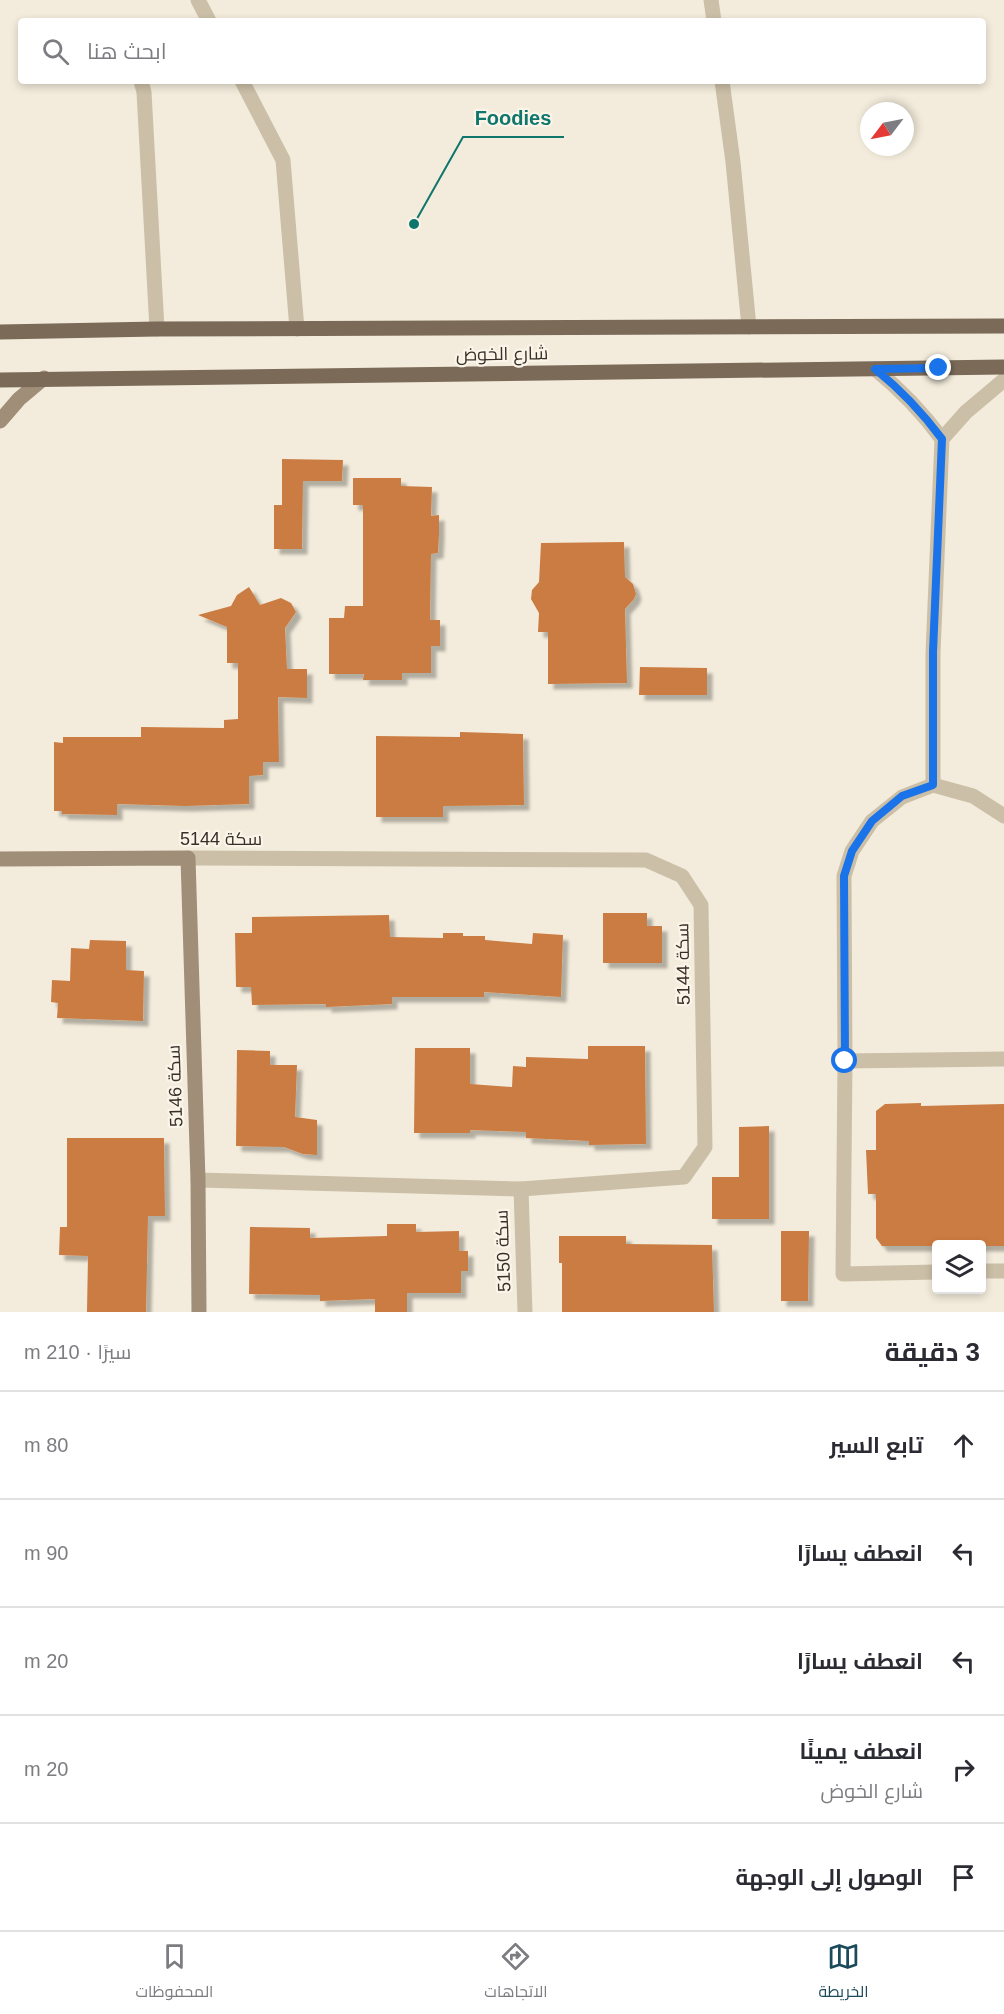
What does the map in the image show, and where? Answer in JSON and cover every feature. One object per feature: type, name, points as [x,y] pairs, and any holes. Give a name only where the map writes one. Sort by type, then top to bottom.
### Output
[{"type":"main road","name":"شارع الخوض","points":[[0,332],[297,328],[1004,326]]},
{"type":"main road","name":"شارع الخوض","points":[[0,380],[1004,367]]},
{"type":"street","points":[[198,0],[207,18]]},
{"type":"street","points":[[711,0],[714,18]]},
{"type":"street","points":[[141,84],[157,329]]},
{"type":"street","points":[[244,84],[283,160],[297,328]]},
{"type":"street","points":[[722,84],[733,162],[749,327]]},
{"type":"street","points":[[0,325],[76,330]]},
{"type":"street","points":[[875,369],[900,389],[923,413],[942,439],[933,652],[933,785]]},
{"type":"street","points":[[0,421],[19,399],[44,378]]},
{"type":"street","points":[[942,439],[966,412],[1004,380]]},
{"type":"street","points":[[932,1272],[843,1274],[844,876],[852,851],[872,821],[902,796],[933,785],[973,796],[1004,816]]},
{"type":"street","name":"سكة 5146","points":[[188,858],[198,1180],[199,1312]]},
{"type":"street","name":"سكة 5144","points":[[0,859],[646,860],[682,876],[701,905],[705,1147],[684,1177],[521,1189],[198,1180]]},
{"type":"street","points":[[845,1061],[1004,1059]]},
{"type":"street","name":"سكة 5150","points":[[521,1189],[525,1312]]},
{"type":"street","points":[[986,1271],[1004,1271]]},
{"type":"building","points":[[282,459],[343,460],[342,481],[303,481],[302,549],[274,549],[274,505],[282,505]]},
{"type":"building","points":[[353,478],[401,478],[401,486],[432,487],[431,516],[439,515],[439,533],[438,553],[431,554],[430,620],[440,620],[440,646],[431,646],[431,673],[402,673],[402,680],[363,680],[364,674],[329,674],[329,618],[344,618],[345,606],[363,606],[363,505],[353,505]]},
{"type":"building","points":[[624,542],[625,577],[633,584],[636,594],[625,609],[627,683],[548,684],[548,632],[538,632],[539,613],[531,599],[532,590],[539,582],[541,543]]},
{"type":"building","points":[[249,587],[260,605],[281,598],[291,603],[296,612],[285,628],[287,669],[307,669],[307,698],[278,697],[279,762],[263,762],[263,775],[249,776],[249,804],[186,806],[117,804],[117,815],[62,814],[62,811],[54,811],[54,742],[63,743],[63,737],[141,737],[141,727],[224,728],[224,720],[238,719],[238,663],[227,663],[227,627],[198,615],[231,606],[237,595]]},
{"type":"building","points":[[640,667],[707,668],[707,695],[639,695]]},
{"type":"building","points":[[460,732],[523,734],[524,805],[443,806],[443,817],[376,817],[376,736],[460,737]]},
{"type":"building","points":[[603,913],[647,913],[647,926],[662,926],[662,963],[603,963]]},
{"type":"building","points":[[389,915],[390,937],[443,938],[443,933],[463,933],[463,936],[485,936],[485,940],[532,944],[533,933],[563,935],[561,997],[484,992],[484,997],[392,997],[392,1004],[326,1007],[326,1004],[252,1005],[251,987],[236,987],[235,933],[252,933],[252,917]]},
{"type":"building","points":[[90,940],[126,941],[126,970],[144,971],[143,1021],[57,1018],[58,1003],[51,1002],[52,980],[70,981],[71,948],[89,949]]},
{"type":"building","points":[[588,1046],[645,1046],[646,1144],[589,1145],[589,1141],[526,1138],[526,1132],[470,1130],[470,1133],[414,1133],[415,1048],[470,1048],[470,1084],[512,1087],[513,1066],[526,1067],[526,1057],[588,1059]]},
{"type":"building","points":[[237,1050],[270,1051],[270,1065],[297,1065],[295,1117],[317,1120],[317,1155],[303,1154],[284,1147],[236,1146]]},
{"type":"building","points":[[921,1103],[921,1106],[1004,1104],[1004,1246],[986,1246],[986,1240],[932,1240],[932,1246],[882,1246],[876,1238],[876,1194],[868,1194],[866,1150],[876,1150],[876,1111],[885,1104]]},
{"type":"building","points":[[769,1126],[769,1219],[712,1219],[712,1177],[739,1177],[739,1127]]},
{"type":"building","points":[[67,1138],[164,1138],[165,1216],[148,1216],[146,1312],[87,1312],[88,1256],[59,1255],[60,1227],[67,1227]]},
{"type":"building","points":[[387,1224],[416,1224],[416,1232],[459,1231],[459,1251],[468,1251],[468,1271],[461,1271],[461,1293],[407,1293],[407,1312],[375,1312],[375,1299],[320,1301],[320,1295],[249,1294],[250,1227],[310,1228],[310,1238],[387,1236]]},
{"type":"building","points":[[781,1231],[809,1231],[808,1301],[781,1301]]},
{"type":"building","points":[[559,1236],[626,1236],[626,1244],[712,1245],[714,1312],[562,1312],[562,1263],[559,1263]]},
{"type":"place","name":"Foodies","points":[[414,224]]},
{"type":"route","points":[[845,1061],[844,876],[852,851],[872,821],[902,796],[933,785],[933,652],[942,439],[923,413],[900,389],[875,369],[939,368]]}]
